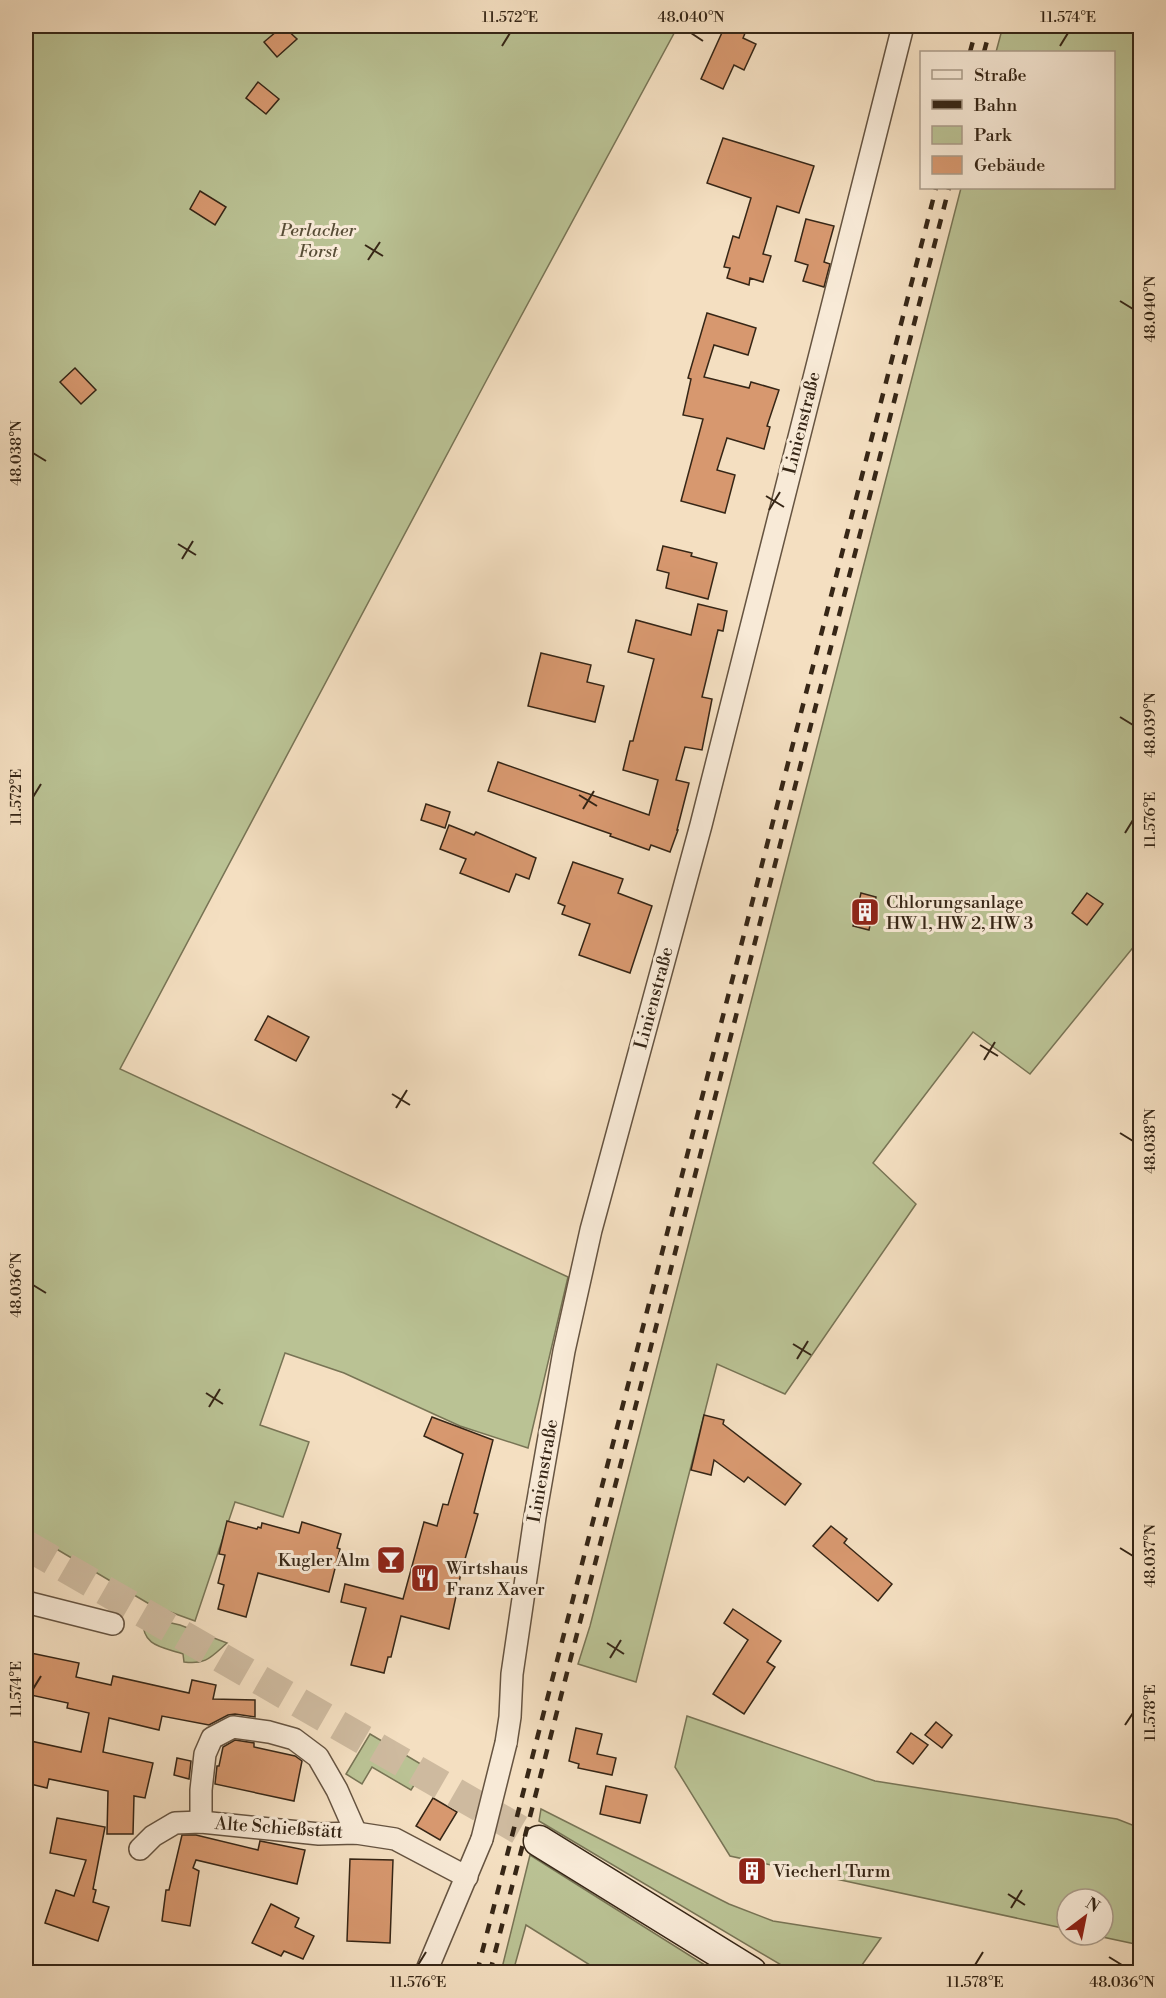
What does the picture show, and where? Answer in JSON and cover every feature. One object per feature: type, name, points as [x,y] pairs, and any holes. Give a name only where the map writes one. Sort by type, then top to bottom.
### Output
[{"type":"main road","points":[[539,1841],[751,1972]]},
{"type":"street","name":"Linienstraße","points":[[426,1972],[482,1839],[506,1743],[512,1674],[535,1517],[564,1351],[591,1230],[701,825],[903,26]]},
{"type":"street","points":[[26,1602],[113,1624]]},
{"type":"street","name":"Alte Schießstätt","points":[[201,1822],[201,1790],[205,1754],[212,1738],[233,1727],[269,1732],[294,1739],[318,1757],[338,1790],[357,1833]]},
{"type":"street","name":"Alte Schießstätt","points":[[140,1849],[153,1836],[176,1823],[201,1822],[319,1834],[357,1833],[395,1839],[467,1877]]},
{"type":"green space","name":"Perlacher Forst","points":[[26,26],[678,26],[120,1069],[568,1277],[528,1448],[460,1426],[344,1373],[285,1353],[260,1425],[309,1442],[283,1517],[235,1502],[195,1621],[151,1605],[26,1531]]},
{"type":"green space","points":[[1003,26],[1140,26],[1140,939],[1030,1074],[973,1032],[873,1163],[916,1204],[785,1394],[717,1364],[636,1682],[578,1664],[590,1626],[961,189],[1115,189],[1115,51],[996,51]]},
{"type":"green space","points":[[149,1618],[180,1625],[227,1643],[203,1661],[184,1662],[183,1654],[155,1645],[146,1636],[143,1620]]},
{"type":"green space","points":[[687,1716],[875,1781],[1117,1819],[1140,1828],[1140,1945],[1115,1940],[1115,1887],[1055,1887],[1055,1926],[730,1856],[675,1767]]},
{"type":"green space","points":[[370,1734],[441,1776],[435,1785],[420,1776],[411,1790],[372,1767],[362,1784],[346,1774]]},
{"type":"green space","points":[[541,1809],[729,1904],[773,1921],[881,1938],[857,1972],[793,1972],[539,1821]]},
{"type":"green space","points":[[530,1855],[716,1972],[601,1972],[526,1925],[513,1972],[501,1972]]},
{"type":"building","points":[[283,26],[297,39],[277,57],[264,42]]},
{"type":"building","points":[[725,26],[748,26],[743,38],[756,44],[744,70],[734,65],[723,89],[701,79]]},
{"type":"building","points":[[258,82],[279,99],[266,114],[246,98]]},
{"type":"building","points":[[723,138],[814,166],[799,213],[777,206],[763,254],[771,256],[763,282],[750,278],[749,285],[727,278],[730,268],[724,267],[733,236],[739,238],[751,198],[707,183]]},
{"type":"building","points":[[200,191],[226,207],[215,225],[190,209]]},
{"type":"building","points":[[806,219],[834,226],[824,262],[830,264],[824,287],[803,281],[808,265],[795,261]]},
{"type":"building","points":[[707,313],[756,328],[748,355],[714,345],[704,377],[749,388],[751,382],[779,390],[767,426],[770,427],[764,449],[727,438],[717,470],[735,475],[725,513],[681,501],[703,419],[683,415],[691,379],[688,378]]},
{"type":"building","points":[[75,368],[96,390],[81,404],[60,382]]},
{"type":"building","points":[[663,546],[692,553],[691,556],[717,563],[708,599],[666,588],[669,573],[657,570]]},
{"type":"building","points":[[698,604],[727,611],[723,631],[718,630],[702,697],[712,699],[702,750],[685,747],[676,780],[689,783],[678,830],[670,852],[651,845],[649,850],[610,836],[611,834],[488,791],[498,762],[649,815],[658,780],[623,770],[630,741],[633,741],[654,659],[628,652],[636,620],[691,635]]},
{"type":"building","points":[[541,653],[591,665],[587,682],[604,686],[595,722],[528,706]]},
{"type":"building","points":[[426,804],[450,812],[445,828],[421,820]]},
{"type":"building","points":[[449,825],[474,835],[476,832],[536,858],[529,879],[516,874],[509,892],[460,873],[466,859],[440,849]]},
{"type":"building","points":[[573,862],[623,879],[618,893],[652,906],[630,973],[579,955],[590,924],[562,914],[565,906],[558,903]]},
{"type":"building","name":"Chlorungsanlage HW 1, HW 2, HW 3","points":[[861,893],[876,897],[869,930],[853,926]]},
{"type":"building","points":[[1087,893],[1103,904],[1087,925],[1072,913]]},
{"type":"building","points":[[268,1016],[309,1037],[296,1061],[255,1040]]},
{"type":"building","points":[[704,1415],[724,1420],[723,1424],[801,1484],[785,1505],[748,1477],[744,1482],[714,1460],[711,1475],[691,1470]]},
{"type":"building","points":[[432,1417],[493,1440],[474,1513],[478,1514],[461,1573],[449,1629],[401,1616],[391,1657],[388,1657],[384,1673],[351,1665],[366,1608],[341,1602],[345,1584],[403,1599],[424,1522],[437,1526],[443,1504],[448,1505],[463,1454],[424,1436]]},
{"type":"building","points":[[227,1521],[257,1529],[261,1528],[262,1523],[299,1533],[302,1522],[341,1534],[337,1548],[340,1549],[329,1592],[258,1573],[246,1617],[218,1609],[224,1585],[218,1583],[225,1555],[219,1554]]},
{"type":"building","points":[[831,1526],[847,1539],[844,1543],[892,1584],[878,1601],[813,1546]]},
{"type":"building","points":[[733,1609],[781,1641],[767,1662],[775,1667],[744,1714],[713,1694],[748,1640],[724,1623]]},
{"type":"building","points":[[26,1652],[79,1663],[76,1677],[111,1685],[113,1676],[189,1693],[192,1680],[216,1685],[213,1699],[255,1700],[255,1717],[228,1715],[209,1725],[162,1716],[159,1730],[109,1718],[103,1752],[153,1763],[145,1798],[134,1796],[133,1834],[107,1834],[108,1791],[49,1779],[47,1788],[26,1783],[26,1740],[81,1752],[89,1713],[67,1708],[68,1703],[26,1694]]},
{"type":"building","points":[[936,1722],[952,1735],[942,1748],[925,1735]]},
{"type":"building","points":[[576,1728],[602,1734],[597,1754],[616,1758],[612,1775],[578,1768],[579,1764],[569,1761]]},
{"type":"building","points":[[911,1733],[928,1745],[913,1764],[897,1752]]},
{"type":"building","points":[[235,1740],[254,1743],[254,1747],[295,1756],[302,1761],[294,1801],[215,1784],[217,1766],[219,1766],[223,1747]]},
{"type":"building","points":[[177,1758],[191,1761],[189,1779],[174,1775]]},
{"type":"building","points":[[606,1786],[647,1795],[640,1823],[600,1814]]},
{"type":"building","points":[[433,1798],[457,1812],[440,1840],[416,1826]]},
{"type":"building","points":[[57,1818],[105,1827],[93,1889],[96,1890],[93,1902],[109,1907],[98,1941],[45,1923],[56,1890],[74,1896],[86,1860],[50,1853]]},
{"type":"building","points":[[182,1835],[196,1835],[258,1850],[260,1841],[305,1850],[297,1884],[196,1860],[193,1868],[199,1871],[190,1926],[162,1921],[166,1890],[169,1890]]},
{"type":"building","points":[[350,1859],[393,1860],[390,1943],[347,1941]]},
{"type":"building","points":[[271,1904],[299,1918],[295,1927],[314,1936],[303,1959],[284,1951],[281,1956],[252,1943]]},
{"type":"tunnel","points":[[26,1545],[539,1841]]},
{"type":"railway","points":[[970,51],[977,26]]},
{"type":"railway","points":[[984,51],[991,26]]},
{"type":"railway","points":[[477,1972],[936,189]]},
{"type":"railway","points":[[490,1972],[949,189]]},
{"type":"place","name":"Chlorungsanlage HW 1, HW 2, HW 3","points":[[865,912]]},
{"type":"place","name":"Kugler Alm","points":[[391,1560]]},
{"type":"place","name":"Wirtshaus Franz Xaver","points":[[425,1578]]},
{"type":"place","name":"Viecherl Turm","points":[[752,1871]]}]
